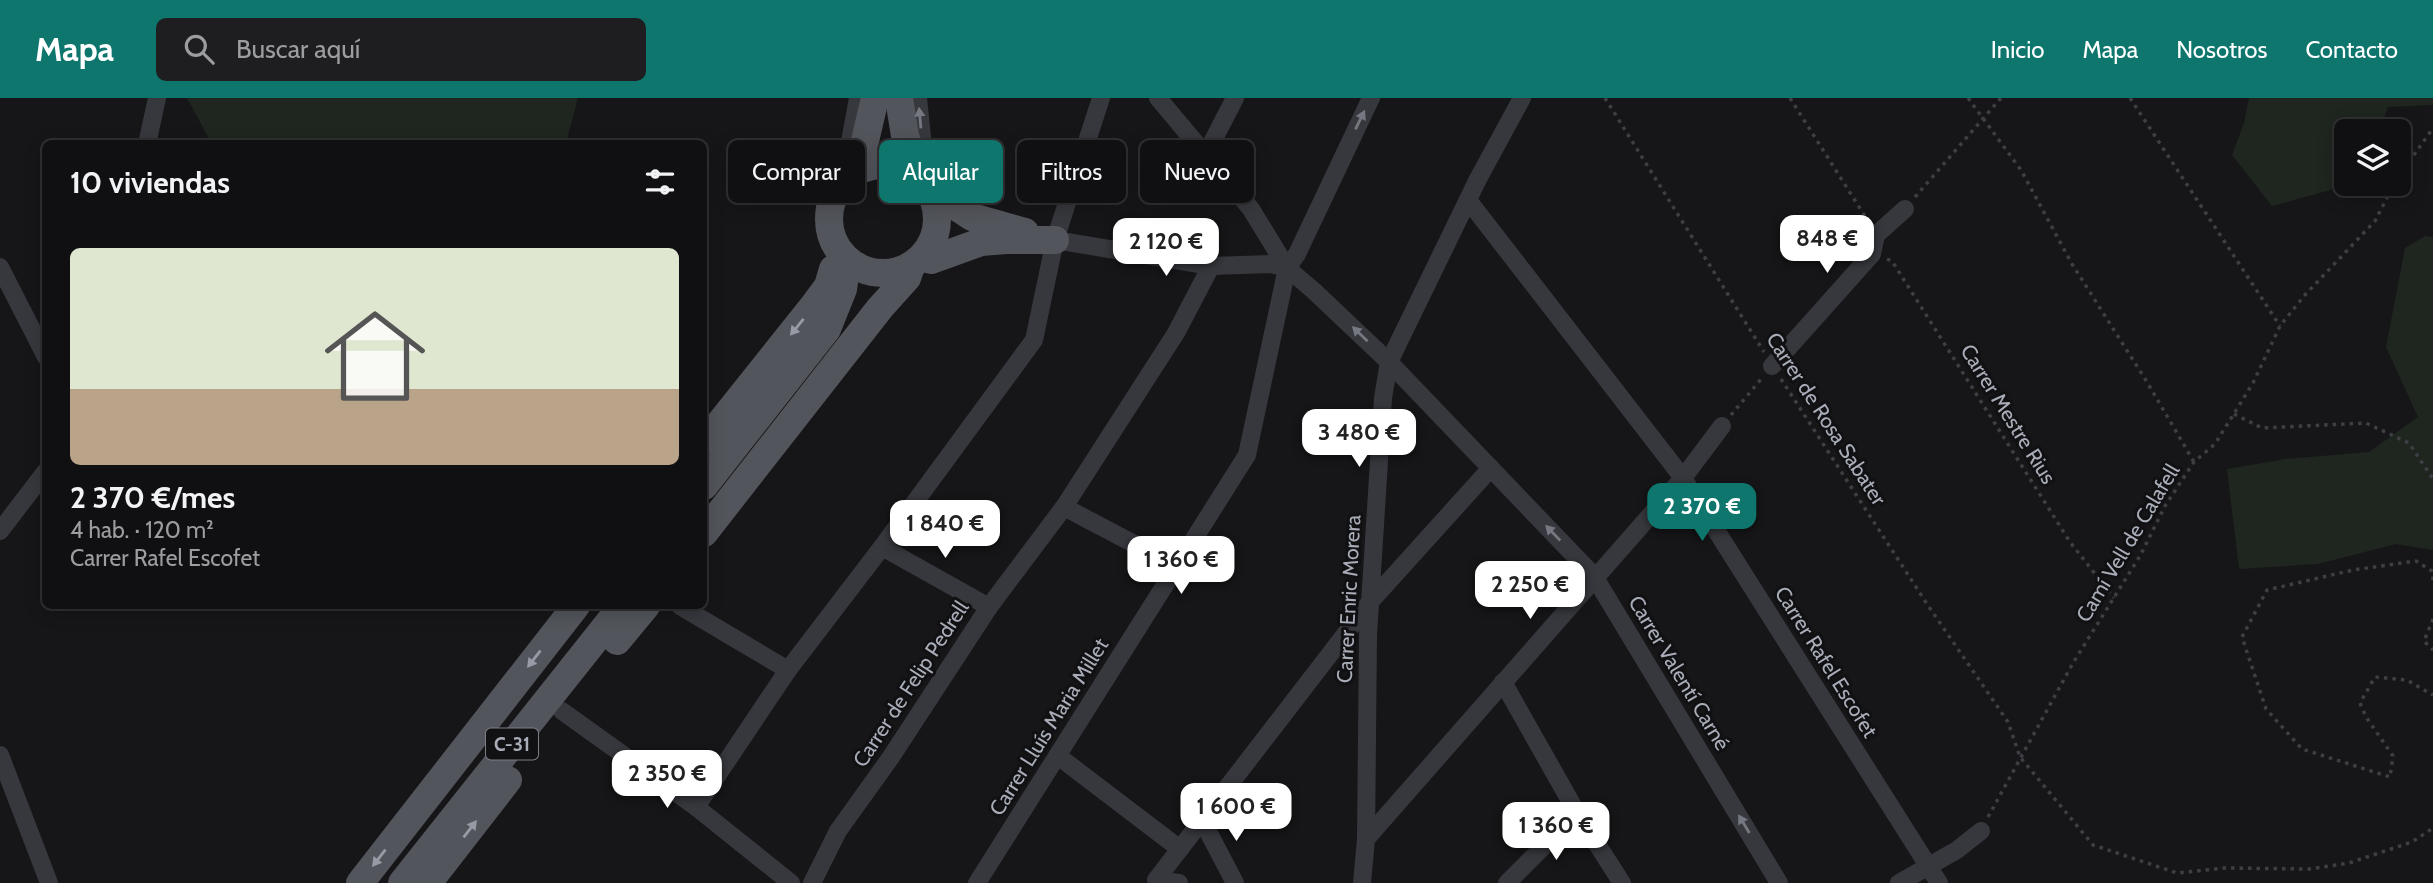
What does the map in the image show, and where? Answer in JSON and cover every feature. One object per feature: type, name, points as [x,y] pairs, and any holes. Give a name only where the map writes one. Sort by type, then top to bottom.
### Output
[{"type":"main road","points":[[863,140],[876,98]]},
{"type":"main road","points":[[899,98],[907,140]]},
{"type":"main road","points":[[832,203],[830,232],[841,253],[861,269],[877,274],[931,260],[981,242],[1055,240]]},
{"type":"main road","points":[[707,499],[866,298],[909,265],[934,239],[937,217],[932,203]]},
{"type":"main road","points":[[950,203],[972,216],[1055,240]]},
{"type":"main road","points":[[707,482],[827,329],[843,289],[841,253]]},
{"type":"main road","points":[[707,439],[828,286],[841,253]]},
{"type":"main road","points":[[707,529],[880,308],[907,278],[909,265]]},
{"type":"main road","points":[[360,883],[574,609]]},
{"type":"main road","name":"C-31","points":[[392,883],[608,609]]},
{"type":"main road","name":"C-31","points":[[402,883],[620,609]]},
{"type":"main road","points":[[428,883],[644,609]]},
{"type":"street","points":[[148,140],[158,98]]},
{"type":"street","points":[[850,140],[858,98]]},
{"type":"street","points":[[918,98],[922,140]]},
{"type":"street","points":[[696,807],[788,670],[1034,340],[1055,240],[1101,98]]},
{"type":"street","name":"Carrer Valentí Carné","points":[[1158,98],[1192,140]]},
{"type":"street","points":[[1213,140],[1235,98]]},
{"type":"street","name":"Carrer Lluís Maria Millet","points":[[977,883],[1247,455],[1287,268],[1297,254],[1371,98]]},
{"type":"street","name":"Carrer Enric Morera","points":[[1362,883],[1366,839],[1370,602],[1383,398],[1390,362],[1468,200],[1522,98]]},
{"type":"street","name":"Carrer Rafel Escofet","points":[[1468,200],[1683,478],[1939,883]]},
{"type":"street","name":"Carrer Valentí Carné","points":[[1246,203],[1287,268],[1390,362],[1594,576],[1779,883]]},
{"type":"street","points":[[1772,366],[1872,254],[1876,235],[1905,209]]},
{"type":"street","points":[[1055,240],[1211,266],[1271,264],[1287,268]]},
{"type":"street","name":"Carrer de Felip Pedrell","points":[[812,883],[838,831],[891,757],[989,607],[1064,507],[1176,333],[1211,266]]},
{"type":"street","points":[[0,267],[42,349]]},
{"type":"street","points":[[1366,839],[1594,576],[1683,478],[1722,426]]},
{"type":"street","points":[[1179,883],[1156,880],[1370,602],[1491,468]]},
{"type":"street","points":[[0,531],[42,476]]},
{"type":"street","points":[[1064,507],[1176,566]]},
{"type":"street","points":[[882,547],[989,607]]},
{"type":"street","points":[[685,609],[788,670]]},
{"type":"street","points":[[1503,682],[1577,813],[1622,883]]},
{"type":"street","points":[[562,710],[696,807],[792,883]]},
{"type":"street","points":[[0,755],[49,883]]},
{"type":"street","points":[[1058,756],[1180,849]]},
{"type":"street","points":[[1507,883],[1577,813]]},
{"type":"street","points":[[1202,820],[1235,883]]},
{"type":"street","points":[[1899,883],[1956,850],[1980,831]]},
{"type":"path","name":"Carrer de Rosa Sabater","points":[[1605,98],[1772,366],[1927,604],[2008,722],[2020,757]]},
{"type":"path","points":[[1790,98],[1876,235]]},
{"type":"path","points":[[1968,98],[2021,170],[2072,264],[2194,462]]},
{"type":"path","points":[[1905,209],[2001,98]]},
{"type":"path","points":[[2130,98],[2280,326]]},
{"type":"path","points":[[2411,159],[2433,128]]},
{"type":"path","name":"Camí Vell de Calafell","points":[[1980,831],[2073,663],[2140,556],[2165,506],[2194,462],[2215,444],[2253,383],[2280,326],[2304,296],[2375,221],[2388,196]]},
{"type":"path","name":"Carrer Mestre Rius","points":[[1872,254],[1892,261],[2070,542],[2114,598]]},
{"type":"path","points":[[1722,426],[1772,366]]},
{"type":"path","points":[[2234,414],[2262,428],[2366,423],[2409,443],[2433,479]]},
{"type":"path","points":[[2433,580],[2432,571],[2416,561],[2353,570],[2267,590],[2242,637],[2266,709],[2302,749],[2390,778],[2393,756],[2366,717],[2361,703],[2375,677],[2407,680],[2433,695]]},
{"type":"path","points":[[2433,619],[2424,641],[2433,650]]},
{"type":"path","points":[[2020,757],[2093,845],[2177,873],[2225,868],[2309,869],[2348,863],[2412,842],[2433,828]]},
{"type":"shaded area","points":[[187,98],[578,98],[567,140],[210,140]]},
{"type":"shaded area","points":[[2249,98],[2433,98],[2433,105],[2388,107],[2384,119],[2334,119],[2334,189],[2272,206],[2232,155],[2244,123]]},
{"type":"shaded area","points":[[2425,236],[2433,237],[2433,550],[2396,544],[2318,564],[2239,569],[2227,469],[2285,459],[2369,452],[2418,417],[2386,347],[2405,248]]}]
